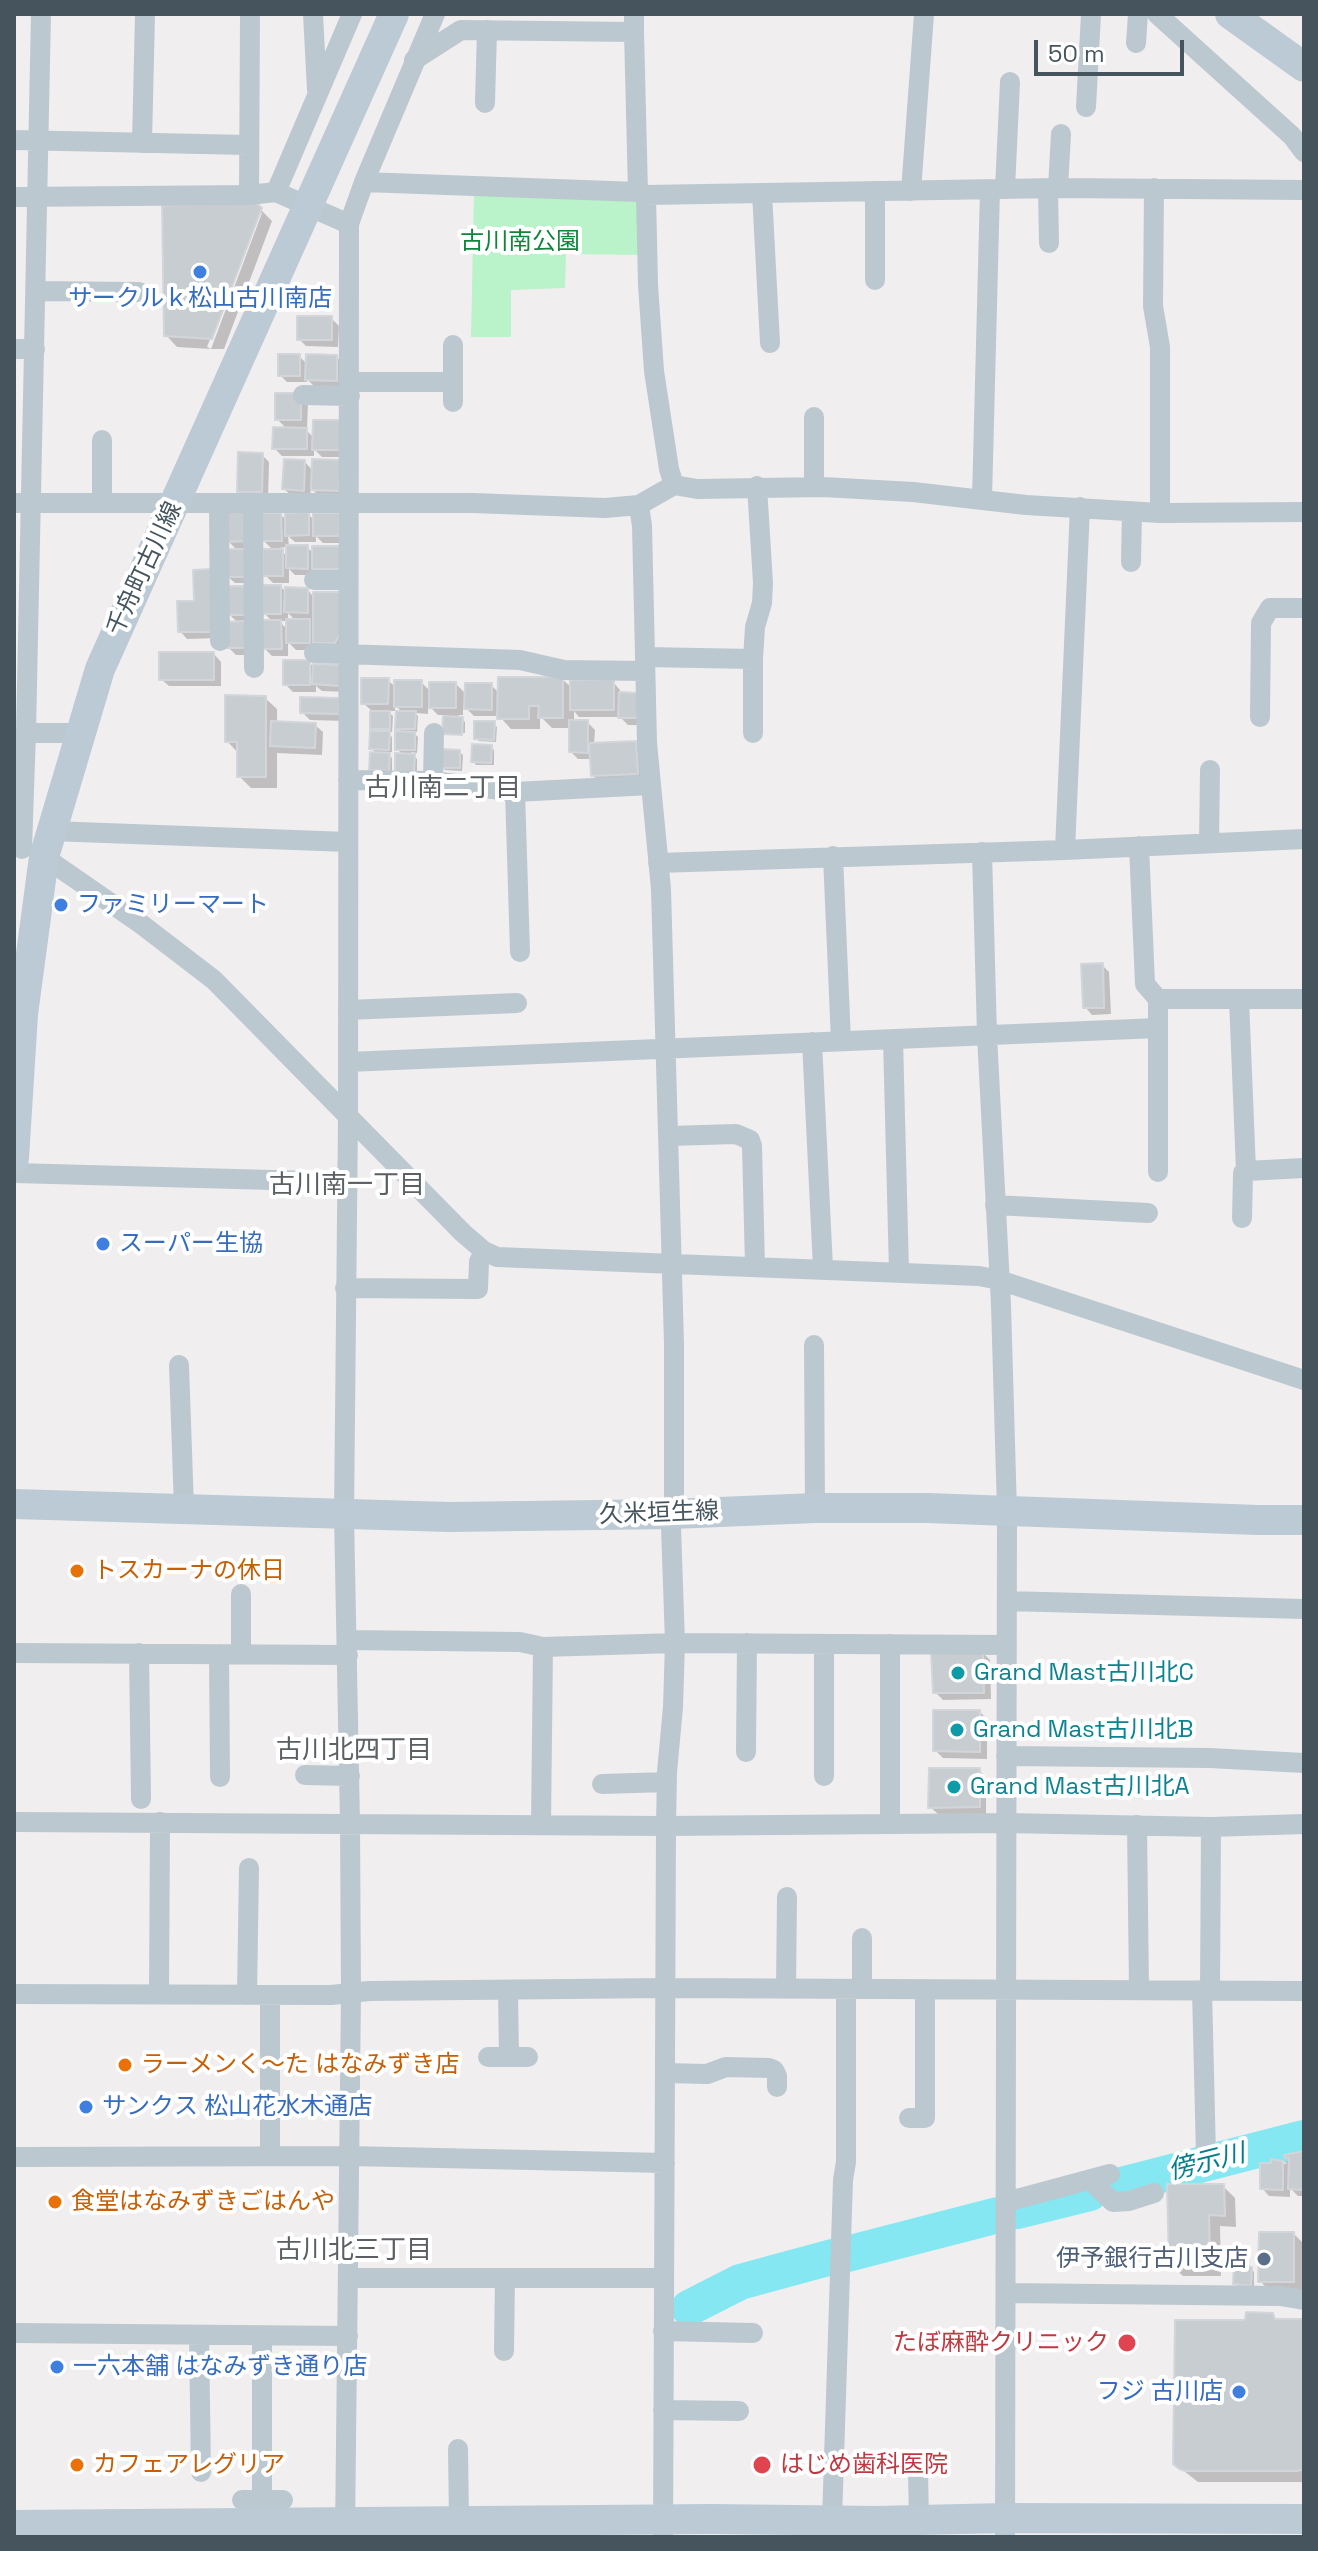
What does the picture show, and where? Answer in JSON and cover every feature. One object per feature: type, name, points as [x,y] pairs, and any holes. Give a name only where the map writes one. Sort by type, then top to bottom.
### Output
[{"type":"street","points":[[41,14],[35,349],[23,503],[26,733],[35,847],[214,980],[463,1233],[484,1251],[497,1257],[823,1268],[964,1275],[999,1280],[1304,1380]]},
{"type":"street","points":[[142,143],[145,14]]},
{"type":"street","points":[[249,195],[250,14]]},
{"type":"street","points":[[313,14],[317,96]]},
{"type":"street","points":[[276,192],[352,14]]},
{"type":"street","name":"千舟町古川線","points":[[14,1158],[35,847],[81,733],[100,669],[394,14]]},
{"type":"street","points":[[345,2530],[351,1993],[344,1515],[348,1118],[349,224],[435,14]]},
{"type":"street","points":[[911,191],[924,14]]},
{"type":"street","points":[[1086,107],[1091,14]]},
{"type":"street","points":[[1136,43],[1138,14]]},
{"type":"street","points":[[1157,14],[1292,136],[1304,152]]},
{"type":"street","points":[[1230,14],[1304,67]]},
{"type":"street","points":[[414,60],[461,30],[477,25],[634,23],[654,371],[674,485]]},
{"type":"street","points":[[477,25],[485,103]]},
{"type":"street","points":[[982,499],[997,189],[1010,82]]},
{"type":"street","points":[[1049,243],[1061,134]]},
{"type":"street","points":[[14,140],[248,145]]},
{"type":"street","points":[[364,182],[642,194],[1053,188],[1304,190]]},
{"type":"street","points":[[1154,188],[1153,306],[1160,347],[1160,513]]},
{"type":"street","points":[[875,191],[875,280]]},
{"type":"street","points":[[14,197],[249,195],[276,192],[349,224]]},
{"type":"street","points":[[762,193],[770,343]]},
{"type":"street","points":[[115,270],[116,292]]},
{"type":"street","points":[[36,291],[139,292]]},
{"type":"street","points":[[303,395],[350,389],[453,392],[453,345]]},
{"type":"street","points":[[14,349],[35,349]]},
{"type":"street","points":[[814,417],[814,487]]},
{"type":"street","points":[[102,440],[102,503]]},
{"type":"street","points":[[23,503],[473,503],[605,508],[639,505],[674,485],[697,489],[814,487],[1160,513],[1304,512]]},
{"type":"street","points":[[753,733],[753,659],[763,583],[757,486]]},
{"type":"street","points":[[219,503],[220,641]]},
{"type":"street","points":[[253,503],[254,668]]},
{"type":"street","points":[[639,505],[647,743],[658,863],[673,1262],[675,1643],[666,1826],[663,2528]]},
{"type":"street","points":[[1065,850],[1080,507]]},
{"type":"street","points":[[1131,562],[1132,511]]},
{"type":"street","points":[[314,580],[348,580]]},
{"type":"street","points":[[1260,717],[1261,623],[1270,608],[1304,608]]},
{"type":"street","points":[[314,653],[520,660],[564,670],[753,659]]},
{"type":"street","points":[[26,733],[81,733]]},
{"type":"street","points":[[433,781],[434,733]]},
{"type":"street","points":[[1209,843],[1210,770]]},
{"type":"street","points":[[348,780],[433,781],[515,792],[651,785]]},
{"type":"street","points":[[515,792],[509,910],[520,952]]},
{"type":"street","points":[[658,863],[1304,839]]},
{"type":"street","points":[[35,847],[348,842]]},
{"type":"street","points":[[1139,846],[1145,984],[1158,999],[1158,1172]]},
{"type":"street","points":[[982,852],[1007,1511],[1005,2527]]},
{"type":"street","points":[[833,856],[841,1041]]},
{"type":"street","points":[[1158,999],[1304,999]]},
{"type":"street","points":[[1239,999],[1246,1171],[1243,1173],[1242,1218]]},
{"type":"street","points":[[348,1010],[517,1003]]},
{"type":"street","points":[[348,1062],[1158,1028]]},
{"type":"street","points":[[893,1039],[899,1272]]},
{"type":"street","points":[[812,1042],[823,1268]]},
{"type":"street","points":[[669,1136],[736,1134],[750,1140],[755,1266]]},
{"type":"street","points":[[1246,1171],[1304,1168]]},
{"type":"street","points":[[14,1173],[346,1182]]},
{"type":"street","points":[[995,1205],[1148,1213]]},
{"type":"street","points":[[345,1288],[478,1289],[479,1262],[484,1251]]},
{"type":"street","points":[[814,1345],[815,1508]]},
{"type":"street","points":[[179,1365],[184,1508]]},
{"type":"street","name":"久米垣生線","points":[[14,1504],[465,1517],[815,1508],[1304,1520]]},
{"type":"street","points":[[241,1594],[241,1654]]},
{"type":"street","points":[[1007,1601],[1304,1609]]},
{"type":"street","points":[[14,1653],[241,1654],[520,1642],[543,1647],[675,1643],[1007,1645]]},
{"type":"street","points":[[746,1752],[747,1643]]},
{"type":"street","points":[[824,1644],[824,1776]]},
{"type":"street","points":[[890,1644],[890,1824]]},
{"type":"street","points":[[541,1825],[543,1647]]},
{"type":"street","points":[[135,1786],[139,1653]]},
{"type":"street","points":[[219,1654],[220,1777]]},
{"type":"street","points":[[1006,1756],[1210,1758],[1304,1763]]},
{"type":"street","points":[[305,1775],[350,1776]]},
{"type":"street","points":[[602,1784],[667,1782]]},
{"type":"street","points":[[14,1822],[666,1826],[1005,1823],[1211,1827],[1304,1824]]},
{"type":"street","points":[[159,1994],[160,1822]]},
{"type":"street","points":[[1137,1825],[1139,1990]]},
{"type":"street","points":[[1206,2156],[1206,1990],[1211,1827]]},
{"type":"street","points":[[247,1995],[249,1868]]},
{"type":"street","points":[[786,1989],[787,1897]]},
{"type":"street","points":[[832,2520],[843,2180],[854,1989],[862,1938]]},
{"type":"street","points":[[14,1994],[331,1995],[666,1988],[1304,1991]]},
{"type":"street","points":[[909,2118],[925,2118],[925,1989]]},
{"type":"street","points":[[508,1990],[508,2057]]},
{"type":"street","points":[[270,1995],[270,2156]]},
{"type":"street","points":[[665,2073],[707,2074],[726,2067],[769,2068],[777,2076],[777,2087]]},
{"type":"street","points":[[14,2157],[349,2156],[665,2163]]},
{"type":"street","points":[[1006,2202],[1100,2177],[1113,2202],[1129,2201],[1154,2193]]},
{"type":"street","points":[[348,2278],[663,2278]]},
{"type":"street","points":[[504,2351],[505,2278]]},
{"type":"street","points":[[1006,2293],[1280,2296],[1304,2300]]},
{"type":"street","points":[[663,2331],[753,2333]]},
{"type":"street","points":[[14,2333],[348,2336]]},
{"type":"street","points":[[199,2335],[201,2472]]},
{"type":"street","points":[[262,2335],[266,2512]]},
{"type":"street","points":[[663,2410],[739,2411]]},
{"type":"street","points":[[458,2449],[459,2521]]},
{"type":"street","points":[[918,2472],[919,2519]]},
{"type":"street","points":[[14,2525],[158,2530],[266,2512],[345,2530],[459,2521],[778,2529],[832,2520],[877,2529],[919,2519],[1005,2527],[1304,2519]]},
{"type":"green space","name":"古川南公園","points":[[474,193],[639,200],[641,255],[566,254],[565,288],[511,290],[511,337],[471,337]]},
{"type":"building","name":"サークルｋ松山古川南店","points":[[254,201],[262,208],[212,339],[164,336],[162,206]]},
{"type":"building","points":[[297,316],[332,316],[332,340],[297,340]]},
{"type":"building","points":[[278,354],[300,354],[300,376],[278,376]]},
{"type":"building","points":[[306,354],[337,355],[337,381],[305,380]]},
{"type":"building","points":[[275,393],[301,393],[301,420],[275,420]]},
{"type":"building","points":[[313,420],[342,420],[341,450],[312,450]]},
{"type":"building","points":[[273,427],[307,428],[307,449],[272,449]]},
{"type":"building","points":[[238,452],[263,453],[262,492],[237,492]]},
{"type":"building","points":[[284,459],[305,460],[304,491],[282,489]]},
{"type":"building","points":[[312,459],[341,460],[339,491],[311,490]]},
{"type":"building","points":[[245,511],[246,541],[226,542],[225,512]]},
{"type":"building","points":[[309,512],[309,535],[285,536],[285,513]]},
{"type":"building","points":[[260,513],[281,513],[282,541],[261,541]]},
{"type":"building","points":[[313,513],[339,513],[339,536],[313,536]]},
{"type":"building","points":[[286,545],[308,545],[308,569],[286,568]]},
{"type":"building","points":[[312,546],[340,546],[340,569],[312,569]]},
{"type":"building","points":[[225,549],[245,549],[246,577],[225,577]]},
{"type":"building","points":[[263,549],[283,549],[283,576],[263,576]]},
{"type":"building","points":[[211,569],[212,632],[178,632],[177,601],[194,601],[193,570]]},
{"type":"building","points":[[263,585],[281,585],[281,614],[263,614]]},
{"type":"building","points":[[227,586],[247,586],[247,615],[227,615]]},
{"type":"building","points":[[285,587],[308,588],[308,613],[284,612]]},
{"type":"building","points":[[313,592],[340,592],[340,634],[335,643],[313,643]]},
{"type":"building","points":[[286,619],[310,619],[310,643],[286,643]]},
{"type":"building","points":[[262,620],[281,620],[282,649],[262,649]]},
{"type":"building","points":[[245,621],[246,648],[227,648],[226,622]]},
{"type":"building","points":[[159,652],[214,652],[214,680],[159,680]]},
{"type":"building","points":[[283,660],[310,660],[310,685],[283,685]]},
{"type":"building","points":[[313,664],[341,665],[340,686],[312,684]]},
{"type":"building","points":[[498,677],[563,677],[563,718],[538,718],[539,706],[529,706],[529,719],[497,719]]},
{"type":"building","points":[[361,678],[389,678],[388,704],[361,704]]},
{"type":"building","points":[[394,680],[422,680],[422,707],[394,707]]},
{"type":"building","points":[[570,680],[614,680],[614,710],[570,710]]},
{"type":"building","points":[[429,682],[456,682],[456,708],[429,708]]},
{"type":"building","points":[[465,683],[492,683],[492,710],[464,709]]},
{"type":"building","points":[[619,692],[638,693],[638,718],[618,718]]},
{"type":"building","points":[[225,695],[266,696],[266,777],[237,777],[237,742],[225,742]]},
{"type":"building","points":[[300,697],[339,698],[339,714],[300,713]]},
{"type":"building","points":[[370,711],[390,711],[390,729],[370,729]]},
{"type":"building","points":[[396,711],[416,711],[415,729],[395,729]]},
{"type":"building","points":[[443,716],[463,717],[462,735],[442,734]]},
{"type":"building","points":[[569,720],[588,720],[588,753],[569,752]]},
{"type":"building","points":[[271,721],[316,723],[315,748],[270,746]]},
{"type":"building","points":[[474,721],[495,721],[494,740],[474,739]]},
{"type":"building","points":[[370,731],[390,731],[389,750],[369,749]]},
{"type":"building","points":[[395,731],[415,732],[415,750],[395,750]]},
{"type":"building","points":[[636,741],[638,774],[591,776],[589,743]]},
{"type":"building","points":[[472,744],[492,745],[491,763],[471,762]]},
{"type":"building","points":[[440,749],[460,750],[460,768],[440,768]]},
{"type":"building","points":[[370,752],[390,753],[389,771],[369,770]]},
{"type":"building","points":[[395,753],[415,754],[414,772],[395,771]]},
{"type":"building","points":[[1103,963],[1104,1008],[1083,1008],[1081,964]]},
{"type":"building","name":"Grand Mast古川北C","points":[[983,1650],[984,1693],[933,1693],[931,1652]]},
{"type":"building","name":"Grand Mast古川北B","points":[[933,1710],[980,1710],[980,1752],[933,1751]]},
{"type":"building","name":"Grand Mast古川北A","points":[[929,1768],[980,1768],[980,1807],[928,1808]]},
{"type":"building","points":[[1304,2151],[1304,2190],[1288,2189],[1289,2158],[1284,2155]]},
{"type":"building","points":[[1271,2159],[1283,2161],[1283,2190],[1260,2189],[1260,2163],[1271,2163]]},
{"type":"building","points":[[1167,2184],[1224,2184],[1225,2216],[1209,2215],[1210,2265],[1169,2265]]},
{"type":"building","points":[[1259,2232],[1294,2232],[1294,2282],[1258,2282]]},
{"type":"building","points":[[1234,2265],[1252,2267],[1251,2286],[1233,2284]]},
{"type":"building","name":"フジ 古川店","points":[[1246,2312],[1273,2313],[1275,2319],[1304,2319],[1304,2469],[1179,2469],[1173,2464],[1175,2320],[1245,2320]]},
{"type":"waterway","name":"傍示川","points":[[1110,2188],[1304,2138]]},
{"type":"waterway","name":"傍示川","points":[[1017,2211],[1090,2193]]},
{"type":"waterway","name":"傍示川","points":[[847,2254],[998,2215]]},
{"type":"waterway","name":"傍示川","points":[[689,2308],[740,2282],[832,2257]]},
{"type":"place","name":"サークルｋ松山古川南店","points":[[200,272]]},
{"type":"place","name":"ファミリーマート","points":[[61,905]]},
{"type":"place","name":"スーパー生協","points":[[103,1244]]},
{"type":"place","name":"トスカーナの休日","points":[[77,1571]]},
{"type":"place","name":"Grand Mast古川北C","points":[[958,1673]]},
{"type":"place","name":"Grand Mast古川北B","points":[[957,1730]]},
{"type":"place","name":"Grand Mast古川北A","points":[[954,1787]]},
{"type":"place","name":"ラーメンく～た はなみずき店","points":[[125,2065]]},
{"type":"place","name":"サンクス 松山花水木通店","points":[[86,2107]]},
{"type":"place","name":"食堂はなみずきごはんや","points":[[55,2202]]},
{"type":"place","name":"伊予銀行古川支店","points":[[1264,2259]]},
{"type":"place","name":"たぼ麻酔クリニック","points":[[1127,2343]]},
{"type":"place","name":"一六本舗 はなみずき通り店","points":[[57,2367]]},
{"type":"place","name":"フジ 古川店","points":[[1239,2392]]},
{"type":"place","name":"カフェアレグリア","points":[[77,2465]]},
{"type":"place","name":"はじめ歯科医院","points":[[762,2465]]},
{"type":"district","name":"古川南二丁目","points":[[443,789]]},
{"type":"district","name":"古川南一丁目","points":[[347,1186]]},
{"type":"district","name":"古川北四丁目","points":[[354,1751]]},
{"type":"district","name":"古川北三丁目","points":[[354,2251]]}]
